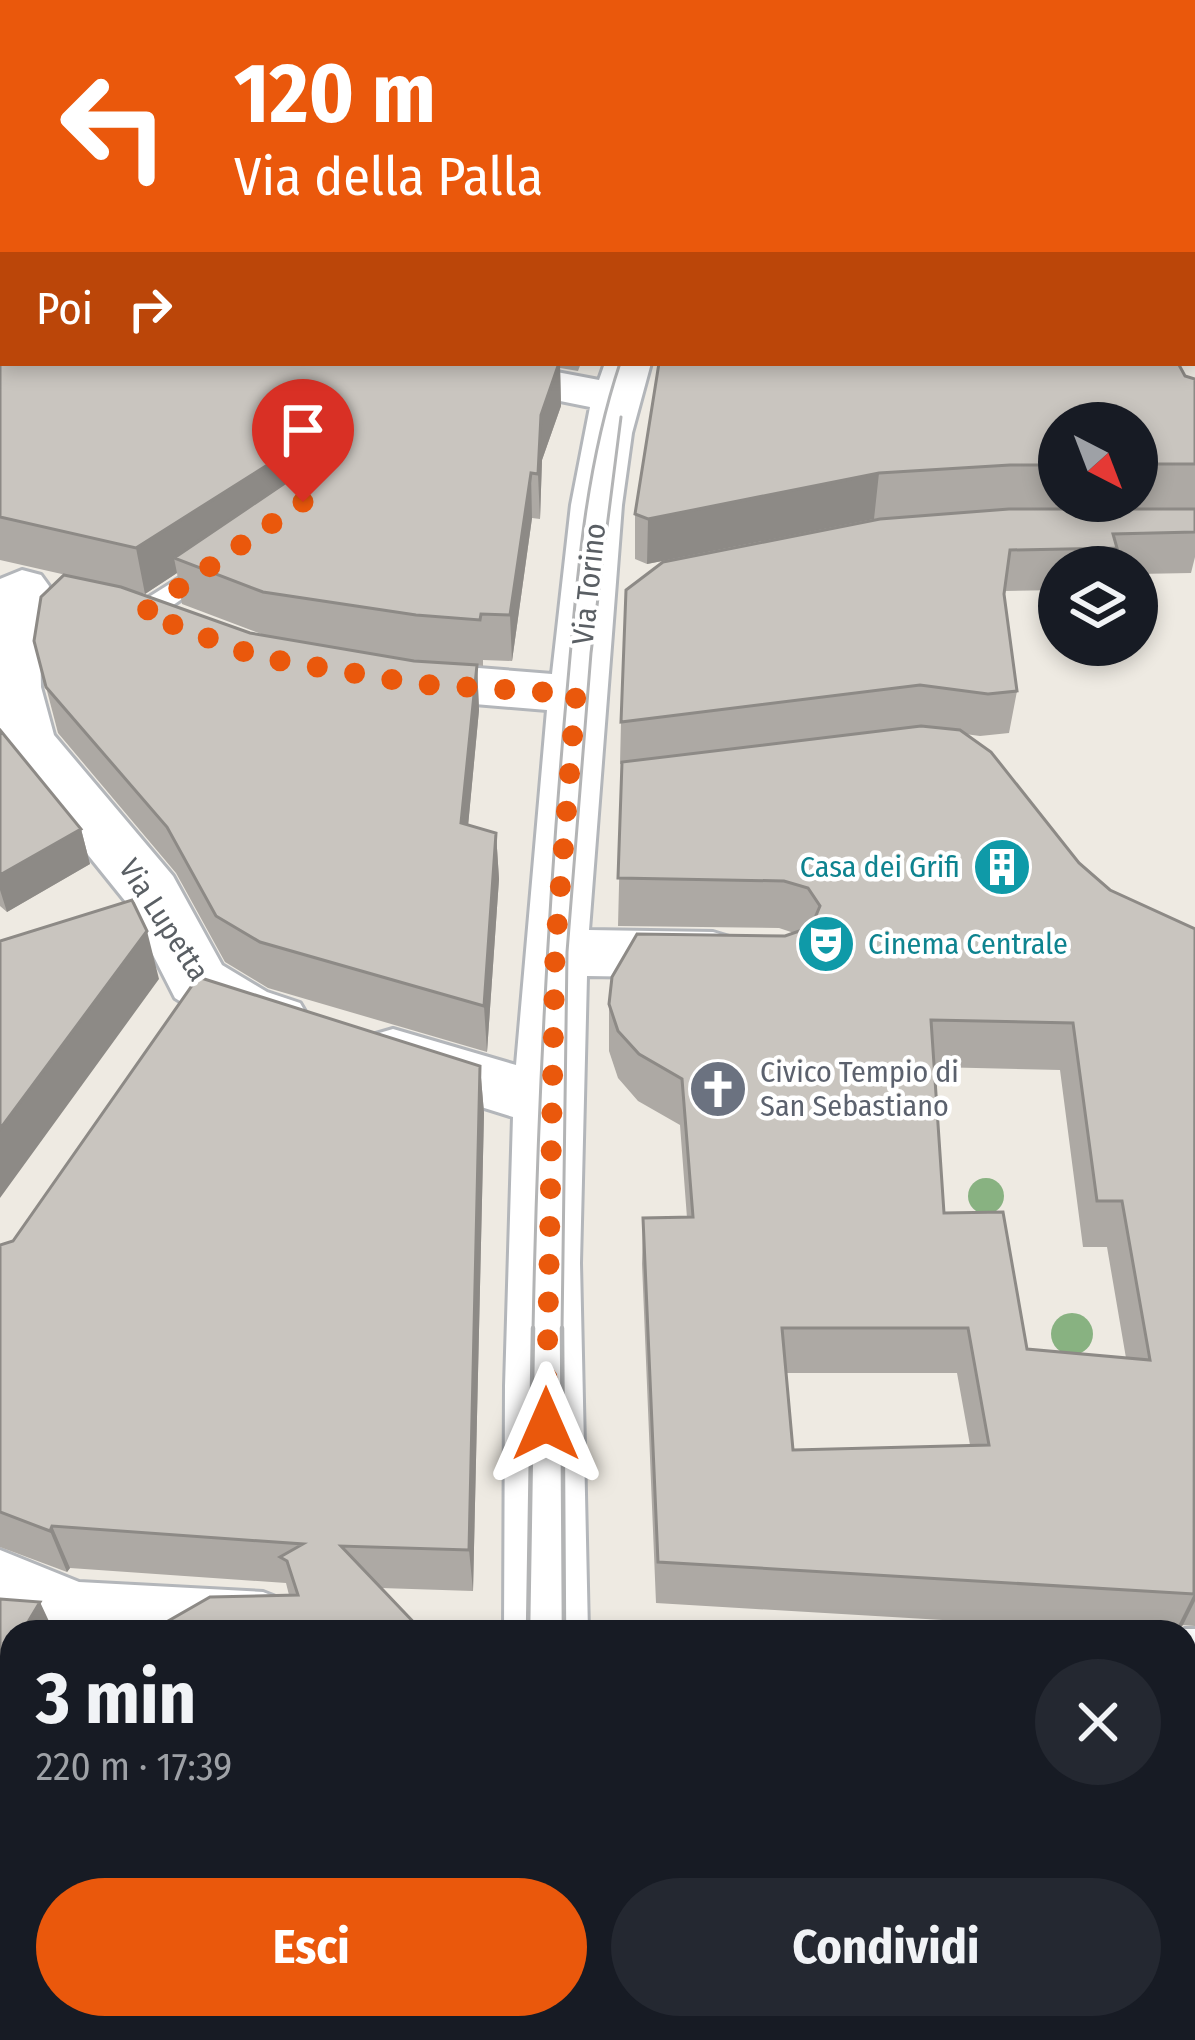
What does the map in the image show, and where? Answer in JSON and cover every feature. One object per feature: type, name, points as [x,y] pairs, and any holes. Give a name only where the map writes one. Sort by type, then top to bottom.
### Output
[{"type":"street","points":[[468,366],[622,381]]},
{"type":"street","name":"Via Torino","points":[[546,1620],[555,952],[576,694],[611,592],[603,462],[622,381]]},
{"type":"street","points":[[65,597],[200,635]]},
{"type":"street","name":"Via Lupetta","points":[[65,597],[13,638],[13,688],[26,740],[152,891],[198,981],[244,1010],[551,1102]]},
{"type":"street","points":[[350,672],[418,684],[576,694]]},
{"type":"street","points":[[555,952],[779,956]]},
{"type":"street","points":[[158,1038],[198,981]]},
{"type":"street","points":[[0,1589],[77,1620]]},
{"type":"lane","points":[[65,597],[230,553]]},
{"type":"building","points":[[0,366],[558,366],[541,415],[538,474],[531,473],[510,615],[481,614],[480,620],[416,615],[263,592],[174,558],[347,441],[352,431],[337,421],[136,548],[0,517]]},
{"type":"building","points":[[659,366],[1180,366],[1185,376],[1195,379],[1195,464],[1158,464],[1158,402],[1038,402],[1038,465],[879,473],[648,519],[635,514]]},
{"type":"building","points":[[1038,509],[1038,522],[1158,522],[1158,509],[1195,509],[1195,532],[1113,534],[1116,546],[1010,550],[1004,594],[1017,691],[988,694],[920,685],[621,722],[626,590],[663,562],[880,519]]},
{"type":"building","points":[[64,575],[121,587],[250,633],[414,661],[477,665],[461,823],[496,833],[484,1006],[260,942],[216,916],[167,827],[46,687],[34,641],[41,597]]},
{"type":"building","points":[[921,726],[960,730],[991,752],[1079,863],[1110,890],[1195,929],[1194,1594],[658,1562],[643,1218],[693,1217],[682,1079],[639,1054],[618,1031],[609,1004],[612,977],[637,934],[785,936],[811,927],[820,906],[808,888],[784,881],[618,878],[622,762]],"holes":[[[931,1020],[1073,1023],[1097,1201],[1122,1201],[1150,1360],[1027,1349],[1003,1212],[944,1213]],[[782,1328],[968,1328],[989,1445],[793,1450]]]},
{"type":"building","points":[[0,730],[81,829],[0,875]]},
{"type":"building","points":[[132,900],[147,931],[0,1129],[0,941]]},
{"type":"building","points":[[198,977],[480,1066],[469,1550],[341,1546],[412,1620],[170,1620],[210,1597],[298,1595],[287,1561],[280,1557],[303,1544],[52,1526],[50,1531],[0,1512],[0,1245],[13,1241]]},
{"type":"building","points":[[0,1599],[40,1602],[29,1620],[0,1620]]},
{"type":"tram line","points":[[533,1331],[548,945],[573,625],[589,493],[619,366]]},
{"type":"tram line","points":[[562,1330],[567,952],[591,653],[621,417]]},
{"type":"tram line","points":[[528,1620],[533,1328]]},
{"type":"tram line","points":[[562,1330],[564,1620]]},
{"type":"place","name":"Casa dei Grifi","points":[[1002,867]]},
{"type":"place","name":"Cinema Centrale","points":[[826,944]]},
{"type":"place","name":"Civico Tempio di San Sebastiano","points":[[718,1089]]},
{"type":"route","points":[[303,502],[143,613],[258,657],[418,684],[576,694],[555,952],[546,1424]]}]
